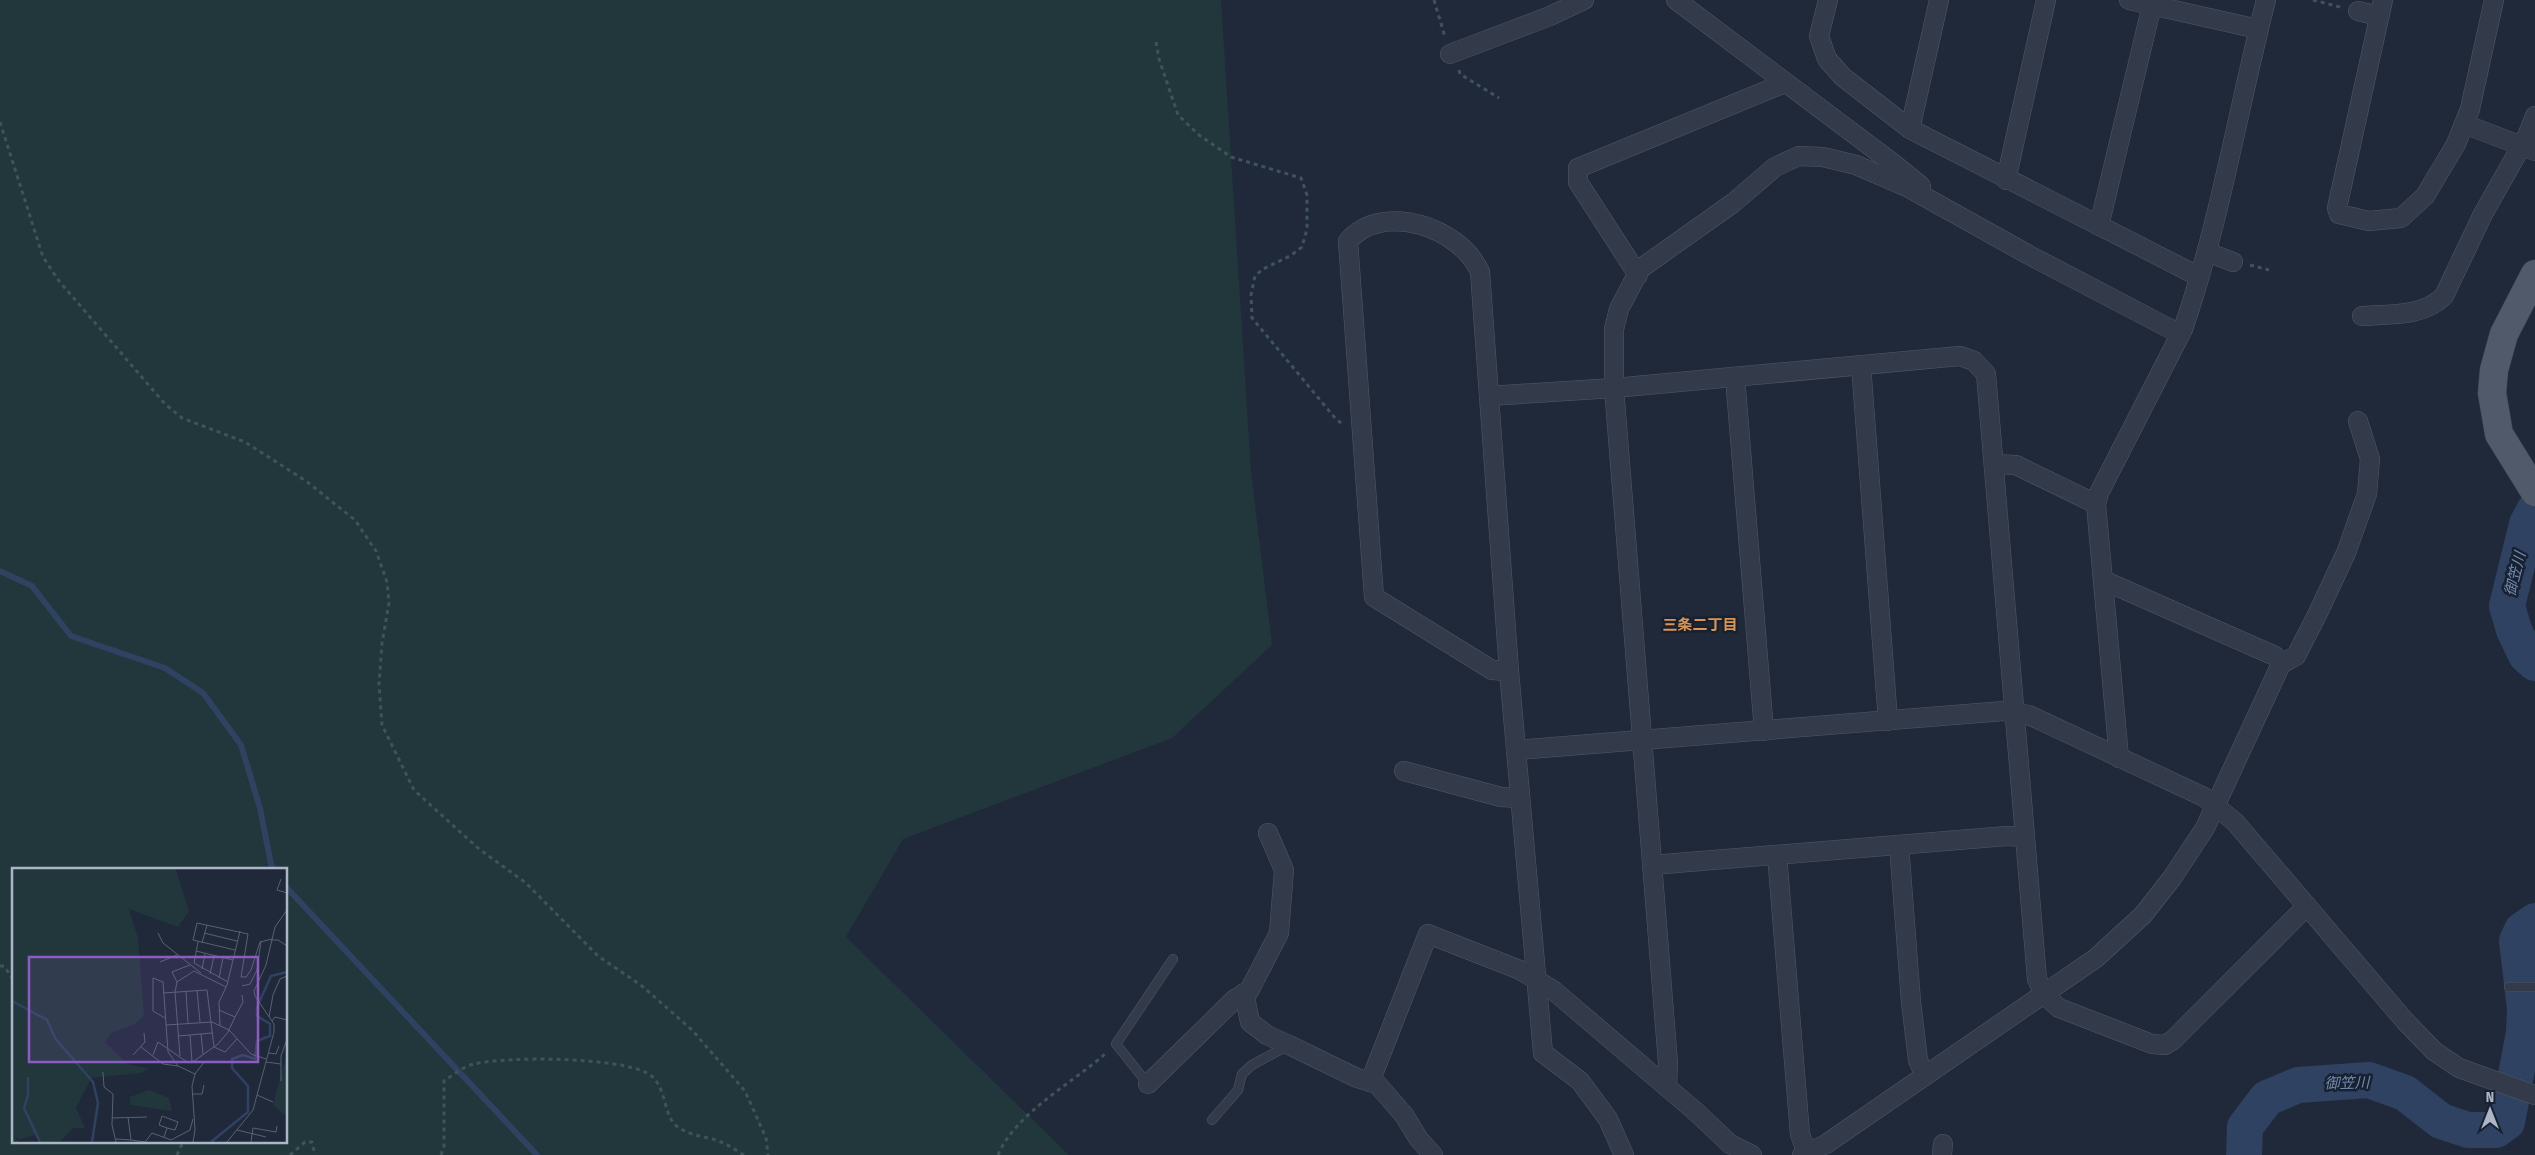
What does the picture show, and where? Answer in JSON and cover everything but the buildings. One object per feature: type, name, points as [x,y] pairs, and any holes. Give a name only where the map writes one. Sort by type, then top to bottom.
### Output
[{"type":"main road","points":[[2533,490],[2499,434],[2492,392],[2494,370],[2504,334],[2535,274]]},
{"type":"street","points":[[1450,54],[1550,16],[1584,0]]},
{"type":"street","points":[[1676,0],[1894,164],[1940,204]]},
{"type":"street","points":[[1828,0],[1819,36],[1827,59],[1843,77],[1910,129],[2006,180],[2198,276]]},
{"type":"street","points":[[1910,129],[1939,0]]},
{"type":"street","points":[[2006,180],[2046,0]]},
{"type":"street","points":[[2128,0],[2258,29]]},
{"type":"street","points":[[2119,758],[2105,581],[2096,504],[2099,493],[2180,334],[2191,306],[2198,276],[2207,252],[2266,0]]},
{"type":"street","points":[[2358,11],[2381,8],[2337,208],[2339,214],[2369,221],[2401,218],[2425,196],[2456,144],[2470,109],[2494,0]]},
{"type":"street","points":[[2099,226],[2152,6]]},
{"type":"street","points":[[1638,275],[1578,182],[1578,168],[1785,83]]},
{"type":"street","points":[[2362,316],[2419,311],[2435,305],[2444,296],[2483,214],[2528,149],[2535,116]]},
{"type":"street","points":[[2464,124],[2528,149]]},
{"type":"street","points":[[1667,1087],[1668,1063],[1614,388],[1616,323],[1619,309],[1640,269],[1733,203],[1775,167],[1799,156],[1823,157],[1856,165],[1940,204],[2029,255],[2180,334]]},
{"type":"street","points":[[1509,670],[1492,670],[1374,597],[1348,241],[1358,230],[1372,225],[1410,221],[1432,228],[1458,243],[1474,258],[1480,272],[1509,670],[1543,1053],[1580,1081],[1608,1119],[1624,1155]]},
{"type":"street","points":[[2207,252],[2233,262]]},
{"type":"street","points":[[1489,396],[1614,388],[1960,356],[1974,361],[1986,374],[2037,979],[2044,994],[2059,1008],[2152,1044],[2165,1045],[2173,1040],[2307,906]]},
{"type":"street","points":[[1861,365],[1888,721]]},
{"type":"street","points":[[1735,377],[1764,731]]},
{"type":"street","points":[[1777,855],[1800,1134],[1804,1154],[1826,1144],[2096,958],[2143,915],[2172,878],[2205,828],[2281,664],[2296,656],[2346,554],[2367,494],[2370,459],[2358,420]]},
{"type":"street","points":[[1994,464],[2016,465],[2096,504]]},
{"type":"street","points":[[2105,581],[2275,656],[2281,664]]},
{"type":"street","points":[[1516,750],[2014,712],[2029,715],[2204,797],[2216,806],[2235,822],[2404,1022],[2434,1050],[2459,1068],[2535,1095]]},
{"type":"street","points":[[1404,771],[1501,797],[1520,798]]},
{"type":"street","points":[[1148,1084],[1234,998],[1249,991],[1279,933],[1284,870],[1268,832]]},
{"type":"street","points":[[1652,865],[2007,836],[2025,837]]},
{"type":"street","points":[[1899,845],[1910,1002],[1918,1060],[1925,1076]]},
{"type":"street","points":[[1370,1082],[1428,934],[1520,970],[1553,990],[1667,1087],[1730,1144],[1752,1155]]},
{"type":"street","points":[[1244,994],[1250,1022],[1267,1035],[1357,1078],[1377,1084],[1404,1115],[1418,1138],[1433,1155]]},
{"type":"lane","points":[[1148,1084],[1116,1044],[1173,959]]},
{"type":"lane","points":[[2508,987],[2535,987]]},
{"type":"lane","points":[[1212,1120],[1238,1090],[1242,1074],[1252,1065],[1289,1046]]},
{"type":"path","points":[[2313,0],[2358,11]]},
{"type":"path","points":[[1156,42],[1159,59],[1178,115],[1199,135],[1231,157],[1301,178],[1307,196],[1308,229],[1302,247],[1290,256],[1262,269],[1255,276],[1251,295],[1252,318],[1335,418],[1340,422],[1362,427]]},
{"type":"path","points":[[0,122],[43,256],[59,281],[165,404],[182,418],[245,442],[306,481],[355,520],[376,551],[387,582],[389,603],[382,643],[378,684],[382,725],[414,790],[479,849],[526,884],[598,956],[642,986],[692,1030],[745,1091],[766,1138],[768,1155]]},
{"type":"path","points":[[0,966],[4,966],[12,977]]},
{"type":"path","points":[[998,1155],[1005,1139],[1025,1118],[1116,1044]]},
{"type":"path","points":[[441,1155],[444,1146],[442,1108],[444,1081],[471,1064],[496,1060],[612,1062],[646,1073],[658,1081],[666,1106],[677,1127],[703,1139],[720,1141],[744,1155]]},
{"type":"path","points":[[177,1155],[181,1142]]},
{"type":"path","points":[[290,1155],[305,1142],[312,1142],[315,1155]]},
{"type":"green space","points":[[0,0],[1221,0],[1251,471],[1272,645],[1172,738],[903,839],[846,937],[1069,1155],[0,1155]]},
{"type":"waterway","name":"御笠川","points":[[2535,509],[2527,524],[2507,606],[2514,630],[2526,655],[2535,663]]},
{"type":"waterway","points":[[0,571],[32,586],[71,636],[165,668],[203,693],[241,745],[260,808],[273,868]]},
{"type":"waterway","points":[[288,889],[537,1155]]},
{"type":"waterway","name":"御笠川","points":[[2244,1155],[2245,1127],[2267,1098],[2298,1085],[2369,1080],[2405,1093],[2441,1121],[2468,1130],[2496,1130],[2507,1122],[2524,1033],[2525,1008],[2517,941],[2522,930],[2535,921]]},
{"type":"district","name":"三条二丁目","points":[[1700,625]]}]
